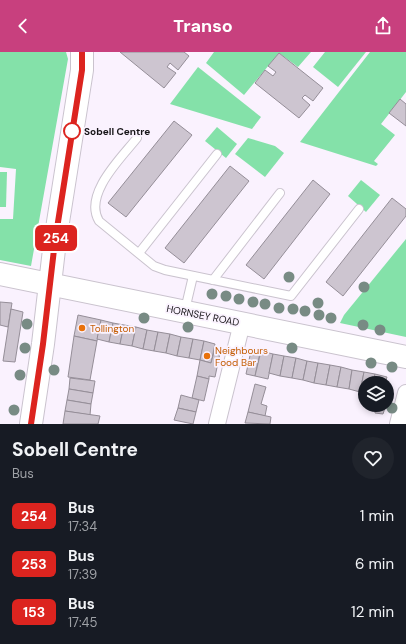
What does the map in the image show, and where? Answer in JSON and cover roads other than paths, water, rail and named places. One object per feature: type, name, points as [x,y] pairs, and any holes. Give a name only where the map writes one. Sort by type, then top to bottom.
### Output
[{"type":"main road","points":[[31,424],[43,344],[55,241],[82,70],[82,52]]},
{"type":"main road","name":"HORNSEY ROAD","points":[[0,274],[406,357]]},
{"type":"street","points":[[217,424],[242,323]]},
{"type":"street","points":[[398,424],[406,393]]},
{"type":"lane","points":[[137,138],[104,179],[97,195],[95,215],[99,221],[154,266],[165,270],[291,296],[359,209]]},
{"type":"lane","points":[[139,253],[217,154]]},
{"type":"lane","points":[[213,280],[280,193]]},
{"type":"lane","points":[[184,311],[194,276]]},
{"type":"place","name":"Sobell Centre","points":[[72,131]]},
{"type":"place","name":"Tollington","points":[[82,328]]},
{"type":"place","name":"Neighbours Food Bar","points":[[207,356]]}]
